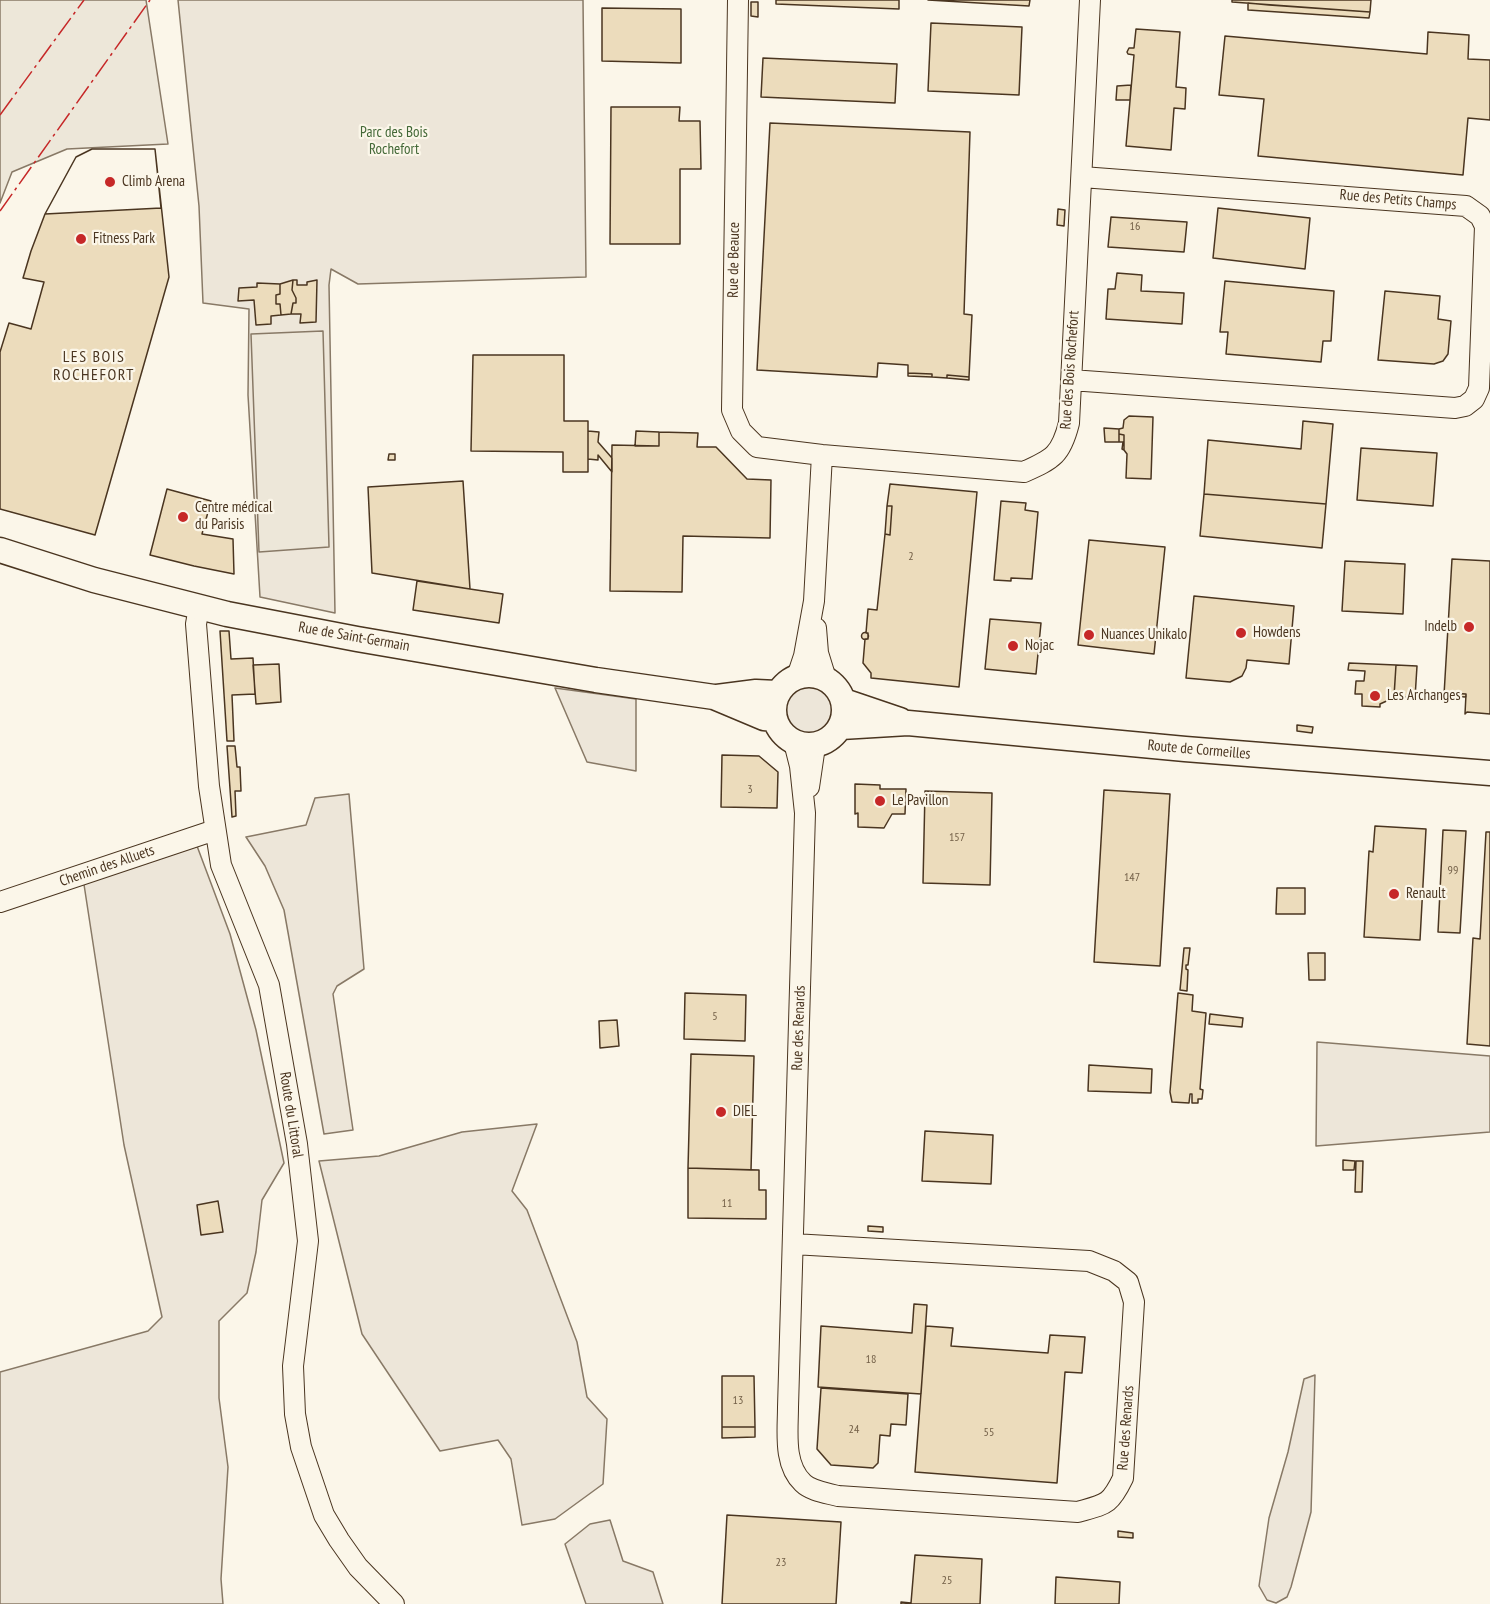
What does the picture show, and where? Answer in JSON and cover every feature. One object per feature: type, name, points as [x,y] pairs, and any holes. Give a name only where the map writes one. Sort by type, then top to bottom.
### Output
[{"type":"main road","name":"Rue de Saint-Germain","points":[[0,550],[94,580],[199,607],[357,639],[596,680],[714,697],[764,718],[774,719]]},
{"type":"main road","points":[[807,675],[826,679],[840,692],[843,701],[845,714],[841,727],[825,742],[805,744],[785,736],[774,719],[777,693],[788,681],[797,677],[807,675]]},
{"type":"main road","name":"Rue de Saint-Germain","points":[[714,697],[756,692],[777,693]]},
{"type":"main road","name":"Route de Cormeilles","points":[[843,701],[908,723]]},
{"type":"main road","name":"Route de Cormeilles","points":[[841,727],[908,723],[1185,749],[1490,772]]},
{"type":"street","name":"Rue de Beauce","points":[[738,0],[732,410],[741,431],[757,447],[822,455]]},
{"type":"street","name":"Rue des Bois Rochefort","points":[[822,455],[1024,472],[1047,462],[1064,444],[1069,423],[1090,0]]},
{"type":"street","name":"Rue des Petits Champs","points":[[1071,380],[1455,408],[1474,399],[1479,388],[1485,226],[1480,216],[1466,206],[1082,177]]},
{"type":"street","points":[[797,677],[804,656],[814,602],[822,455]]},
{"type":"street","points":[[814,602],[818,653],[826,679]]},
{"type":"street","name":"Route du Littoral","points":[[199,607],[196,624],[209,786],[221,865],[269,985],[297,1144],[308,1241],[293,1366],[295,1414],[301,1447],[324,1515],[334,1532],[358,1567],[394,1604]]},
{"type":"street","name":"Rue des Renards","points":[[793,1244],[1089,1261],[1114,1271],[1128,1282],[1134,1302],[1123,1478],[1114,1496],[1104,1504],[1078,1512],[838,1496],[821,1492],[804,1484],[793,1469],[788,1450],[788,1407],[805,813],[800,766],[805,744]]},
{"type":"street","name":"Chemin des Alluets","points":[[0,902],[215,830]]},
{"type":"green space","name":"Parc des Bois Rochefort","points":[[178,0],[583,0],[586,277],[358,284],[331,269],[329,285],[335,613],[260,597],[248,395],[249,309],[203,303],[199,206]]},
{"type":"green space","points":[[804,685],[814,685],[827,692],[834,705],[834,715],[827,728],[814,735],[804,735],[795,731],[788,724],[784,715],[784,705],[788,696],[795,689]]},
{"type":"green space","points":[[555,688],[636,699],[636,771],[587,762]]},
{"type":"green space","points":[[349,794],[364,969],[337,986],[333,994],[353,1130],[324,1134],[284,910],[265,866],[246,837],[306,825],[315,798]]},
{"type":"green space","points":[[197,846],[230,934],[256,1030],[284,1163],[262,1200],[256,1252],[247,1293],[219,1321],[219,1398],[228,1467],[221,1579],[223,1604],[0,1604],[0,1372],[148,1331],[162,1317],[124,1145],[83,878]]},
{"type":"green space","points":[[1317,1042],[1490,1056],[1490,1132],[1316,1146]]},
{"type":"green space","points":[[537,1124],[512,1191],[527,1210],[577,1342],[587,1397],[607,1419],[603,1484],[555,1519],[522,1525],[511,1459],[498,1440],[440,1451],[362,1334],[319,1161],[379,1156],[462,1132]]},
{"type":"green space","points":[[1315,1375],[1311,1512],[1291,1587],[1287,1597],[1276,1603],[1267,1600],[1259,1586],[1269,1518],[1288,1452],[1304,1379]]},
{"type":"green space","points":[[610,1520],[623,1561],[653,1572],[663,1604],[586,1604],[565,1544],[590,1524]]},
{"type":"shaded area","points":[[0,0],[146,0],[168,144],[67,149],[12,172],[0,203]]},
{"type":"shaded area","points":[[323,331],[329,547],[259,552],[251,334]]},
{"type":"building","points":[[776,0],[899,0],[899,9],[776,4]]},
{"type":"building","points":[[928,0],[1030,0],[1029,6]]},
{"type":"building","points":[[1232,0],[1371,0],[1370,12],[1232,2]]},
{"type":"building","points":[[751,2],[758,2],[758,17],[751,16]]},
{"type":"building","points":[[1248,3],[1370,12],[1369,18],[1248,10]]},
{"type":"building","points":[[602,8],[681,9],[681,63],[602,61]]},
{"type":"building","points":[[931,23],[1022,27],[1019,95],[928,91]]},
{"type":"building","points":[[1136,29],[1180,32],[1176,87],[1186,88],[1185,109],[1174,108],[1171,150],[1126,146],[1134,55],[1127,52],[1129,48],[1134,48]]},
{"type":"building","points":[[1428,32],[1469,35],[1468,59],[1490,60],[1490,120],[1468,118],[1463,175],[1258,156],[1264,99],[1219,95],[1225,36],[1427,54]]},
{"type":"building","points":[[763,58],[897,64],[895,103],[761,97]]},
{"type":"building","points":[[1131,85],[1130,100],[1116,100],[1117,86]]},
{"type":"building","points":[[611,107],[680,107],[679,121],[700,121],[701,169],[680,169],[680,244],[610,244]]},
{"type":"building","points":[[770,123],[970,132],[964,314],[972,315],[969,377],[947,375],[947,378],[932,377],[932,374],[908,373],[908,365],[878,363],[877,377],[757,370]]},
{"type":"building","points":[[92,149],[155,149],[169,277],[95,535],[0,509],[0,352],[9,323],[31,329],[44,282],[23,278],[31,251],[45,214],[76,157]]},
{"type":"building","name":"Climb Arena","points":[[92,149],[155,149],[161,208],[45,214],[76,157]]},
{"type":"building","points":[[1218,208],[1310,218],[1305,269],[1213,258]]},
{"type":"building","points":[[1058,209],[1065,210],[1064,226],[1057,225]]},
{"type":"building","points":[[1111,217],[1187,222],[1184,252],[1108,247]]},
{"type":"building","points":[[1117,273],[1142,275],[1141,291],[1184,293],[1182,324],[1106,319],[1108,289],[1115,289]]},
{"type":"building","points":[[293,280],[297,280],[297,285],[307,285],[307,282],[317,280],[316,322],[300,323],[301,314],[291,314],[293,303],[296,303],[292,290]]},
{"type":"building","points":[[293,280],[292,290],[296,303],[293,303],[291,314],[281,315],[280,304],[276,304],[276,295],[280,294],[280,284]]},
{"type":"building","points":[[1225,281],[1334,291],[1331,341],[1323,341],[1321,362],[1226,354],[1228,332],[1220,332]]},
{"type":"building","points":[[257,283],[280,284],[280,294],[276,295],[276,304],[280,304],[281,315],[271,316],[271,324],[256,325],[254,300],[238,301],[239,288],[257,287]]},
{"type":"building","points":[[1385,291],[1440,296],[1438,319],[1451,321],[1448,354],[1443,361],[1434,364],[1378,360]]},
{"type":"building","points":[[473,355],[564,355],[564,421],[588,421],[588,472],[563,472],[563,452],[471,451]]},
{"type":"building","points":[[908,373],[932,374],[932,377],[908,376]]},
{"type":"building","points":[[947,375],[969,377],[969,380],[947,378]]},
{"type":"building","points":[[1129,416],[1153,417],[1151,479],[1126,478],[1127,454],[1124,450],[1124,435],[1119,434],[1119,429],[1123,428],[1124,420]]},
{"type":"building","points":[[1303,421],[1333,424],[1326,504],[1204,494],[1208,440],[1301,449]]},
{"type":"building","points":[[1104,428],[1119,429],[1119,442],[1105,442]]},
{"type":"building","points":[[588,431],[599,432],[598,442],[612,458],[612,472],[598,455],[598,460],[588,459]]},
{"type":"building","points":[[636,431],[659,432],[659,446],[635,446]]},
{"type":"building","points":[[659,432],[698,433],[697,447],[716,447],[747,479],[771,480],[770,538],[683,536],[682,592],[610,591],[612,445],[659,446]]},
{"type":"building","points":[[1119,434],[1124,435],[1124,450],[1122,449],[1123,442],[1119,442]]},
{"type":"building","points":[[1361,448],[1437,453],[1433,506],[1357,500]]},
{"type":"building","points":[[389,454],[395,454],[395,460],[388,460]]},
{"type":"building","points":[[463,481],[470,589],[372,573],[368,487]]},
{"type":"building","points":[[890,484],[977,492],[959,687],[871,678],[871,673],[863,663],[865,639],[868,639],[868,633],[866,633],[868,609],[877,610],[885,534],[890,535],[892,506],[887,506]]},
{"type":"building","name":"Centre médical du Parisis","points":[[167,489],[211,501],[202,534],[233,539],[234,574],[150,555]]},
{"type":"building","points":[[1204,494],[1326,504],[1322,548],[1200,536]]},
{"type":"building","points":[[1001,501],[1026,503],[1025,510],[1038,512],[1032,579],[994,580]]},
{"type":"building","points":[[887,506],[892,506],[890,535],[885,534]]},
{"type":"building","points":[[1089,540],[1165,547],[1154,654],[1078,645]]},
{"type":"building","name":"Indelb","points":[[1452,559],[1490,561],[1490,714],[1467,712],[1465,714],[1466,694],[1448,693],[1448,698],[1444,695]]},
{"type":"building","points":[[1345,561],[1405,564],[1403,614],[1342,611]]},
{"type":"building","points":[[417,581],[503,594],[499,623],[413,610]]},
{"type":"building","name":"Howdens","points":[[1194,596],[1294,606],[1289,664],[1247,660],[1242,676],[1230,682],[1186,678]]},
{"type":"building","name":"Nojac","points":[[990,619],[1041,623],[1036,674],[985,669]]},
{"type":"building","points":[[220,631],[229,631],[231,659],[253,658],[255,694],[232,695],[234,741],[227,741]]},
{"type":"building","points":[[865,633],[868,636],[865,639],[862,636]]},
{"type":"building","points":[[1349,663],[1396,665],[1394,697],[1380,704],[1380,707],[1362,706],[1362,694],[1355,694],[1356,681],[1364,681],[1365,671],[1348,670]]},
{"type":"building","points":[[279,664],[281,702],[256,704],[253,665]]},
{"type":"building","points":[[1396,665],[1417,666],[1415,698],[1394,696]]},
{"type":"building","points":[[1448,693],[1466,694],[1466,697],[1448,696]]},
{"type":"building","points":[[1297,725],[1313,727],[1312,733],[1297,731]]},
{"type":"building","points":[[227,746],[235,746],[237,767],[240,767],[241,791],[235,791],[236,816],[232,817]]},
{"type":"building","points":[[722,755],[759,756],[778,772],[777,808],[721,807]]},
{"type":"building","name":"Le Pavillon","points":[[855,784],[880,785],[880,789],[906,789],[905,814],[892,814],[884,828],[858,827],[858,813],[855,814]]},
{"type":"building","points":[[1104,790],[1170,794],[1160,966],[1094,962]]},
{"type":"building","points":[[925,791],[992,793],[990,885],[923,883]]},
{"type":"building","name":"Renault","points":[[1375,826],[1426,829],[1420,940],[1364,937],[1369,851],[1373,852]]},
{"type":"building","points":[[1443,830],[1466,831],[1460,933],[1438,932]]},
{"type":"building","points":[[1486,832],[1490,832],[1490,1046],[1467,1044],[1473,938],[1480,939]]},
{"type":"building","points":[[1277,888],[1305,888],[1305,914],[1276,914]]},
{"type":"building","points":[[1184,948],[1190,948],[1188,965],[1186,965],[1188,970],[1187,991],[1180,990]]},
{"type":"building","points":[[1308,953],[1325,953],[1325,980],[1309,980]]},
{"type":"building","points":[[685,993],[746,995],[745,1041],[684,1039]]},
{"type":"building","points":[[1178,993],[1193,995],[1192,1011],[1206,1013],[1200,1089],[1203,1090],[1202,1099],[1198,1099],[1198,1103],[1192,1103],[1192,1094],[1190,1094],[1189,1103],[1172,1102],[1170,1092]]},
{"type":"building","points":[[1210,1014],[1243,1018],[1242,1027],[1209,1024]]},
{"type":"building","points":[[617,1020],[619,1046],[600,1048],[599,1021]]},
{"type":"building","name":"DIEL","points":[[691,1054],[754,1056],[751,1170],[688,1168]]},
{"type":"building","points":[[1089,1065],[1152,1069],[1151,1093],[1088,1091]]},
{"type":"building","points":[[925,1131],[993,1135],[991,1184],[922,1181]]},
{"type":"building","points":[[1343,1160],[1355,1161],[1354,1170],[1343,1170]]},
{"type":"building","points":[[1356,1161],[1363,1161],[1362,1192],[1355,1192]]},
{"type":"building","points":[[688,1168],[759,1170],[759,1190],[766,1190],[766,1219],[688,1218]]},
{"type":"building","points":[[218,1201],[223,1232],[201,1235],[197,1205]]},
{"type":"building","points":[[868,1226],[883,1227],[883,1232],[868,1231]]},
{"type":"building","points":[[914,1304],[927,1305],[921,1394],[818,1387],[821,1326],[912,1333]]},
{"type":"building","points":[[926,1326],[953,1328],[951,1346],[1048,1353],[1050,1335],[1085,1337],[1082,1373],[1065,1372],[1057,1483],[915,1472]]},
{"type":"building","points":[[722,1376],[754,1376],[755,1427],[722,1427]]},
{"type":"building","points":[[821,1388],[908,1394],[906,1425],[891,1424],[890,1436],[880,1435],[878,1463],[873,1468],[831,1465],[817,1449]]},
{"type":"building","points":[[722,1427],[755,1427],[755,1437],[722,1438]]},
{"type":"building","points":[[727,1515],[841,1522],[836,1604],[722,1604]]},
{"type":"building","points":[[1118,1531],[1133,1533],[1133,1538],[1118,1537]]},
{"type":"building","points":[[915,1555],[982,1559],[980,1604],[901,1604],[901,1602],[911,1603]]},
{"type":"building","points":[[1056,1577],[1120,1582],[1119,1604],[1055,1604]]},
{"type":"power","points":[[0,115],[84,0]]},
{"type":"power","points":[[0,211],[150,0]]},
{"type":"place","name":"Climb Arena","points":[[110,182]]},
{"type":"place","name":"Fitness Park","points":[[81,239]]},
{"type":"place","name":"Centre médical du Parisis","points":[[183,517]]},
{"type":"place","name":"Indelb","points":[[1469,627]]},
{"type":"place","name":"Howdens","points":[[1241,633]]},
{"type":"place","name":"Nuances Unikalo","points":[[1089,635]]},
{"type":"place","name":"Nojac","points":[[1013,646]]},
{"type":"place","name":"Les Archanges","points":[[1375,696]]},
{"type":"place","name":"Le Pavillon","points":[[880,801]]},
{"type":"place","name":"Renault","points":[[1394,894]]},
{"type":"place","name":"DIEL","points":[[721,1112]]},
{"type":"district","name":"LES BOIS ROCHEFORT","points":[[94,366]]}]
